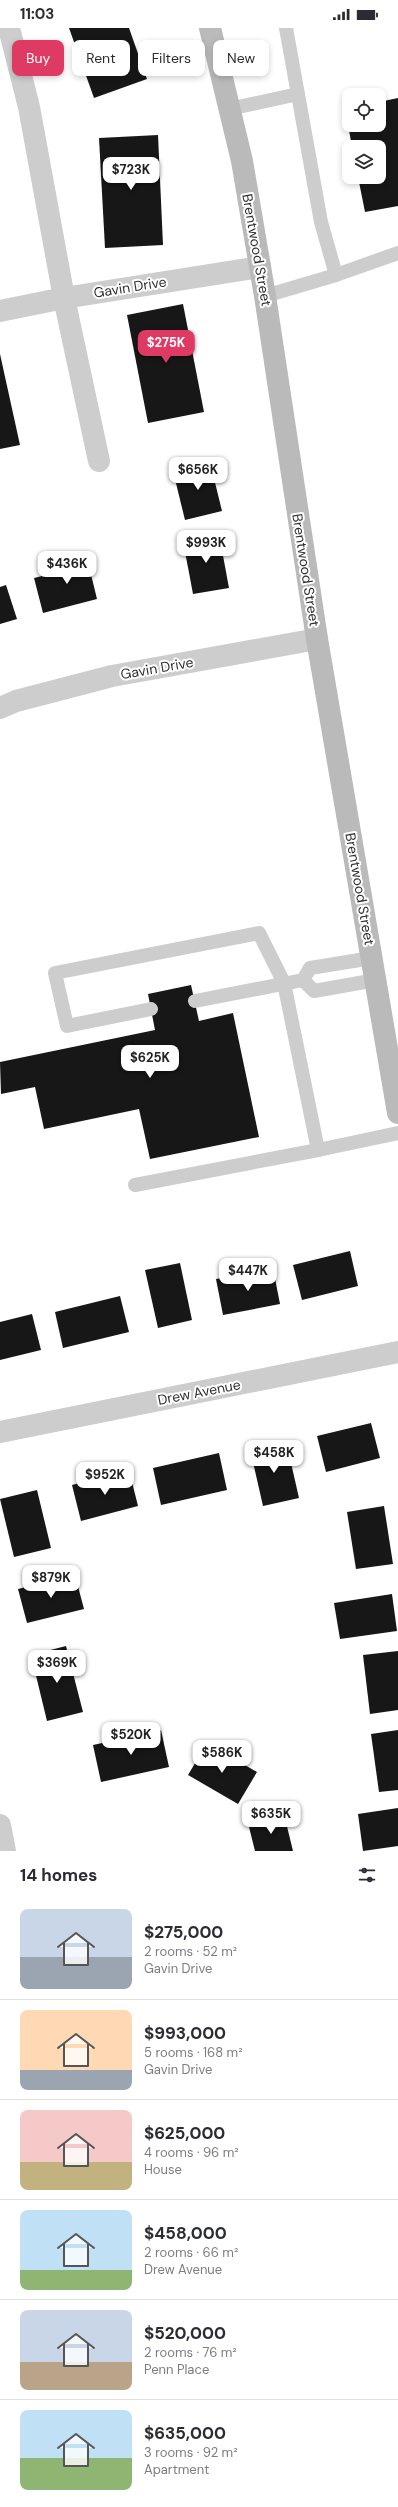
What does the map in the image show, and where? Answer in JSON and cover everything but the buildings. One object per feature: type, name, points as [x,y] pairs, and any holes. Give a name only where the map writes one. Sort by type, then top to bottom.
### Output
[{"type":"main road","name":"Brentwood Street","points":[[210,28],[242,161],[265,296],[317,639],[398,1113]]},
{"type":"street","points":[[9,28],[29,107],[64,298],[99,462]]},
{"type":"street","name":"Gavin Drive","points":[[0,311],[64,298],[260,267]]},
{"type":"street","name":"Gavin Drive","points":[[0,708],[16,701],[112,676],[317,639]]},
{"type":"street","name":"Drew Avenue","points":[[0,1432],[398,1352]]},
{"type":"street","points":[[0,1825],[5,1851]]},
{"type":"lane","points":[[286,28],[321,222],[336,275]]},
{"type":"lane","points":[[229,109],[298,94]]},
{"type":"lane","points":[[265,296],[336,275],[398,253]]},
{"type":"lane","points":[[151,1009],[66,1026],[56,973],[259,933],[284,983],[318,1150]]},
{"type":"lane","points":[[303,980],[310,968],[372,958]]},
{"type":"lane","points":[[303,980],[314,991],[376,980]]},
{"type":"lane","points":[[195,1002],[303,980]]},
{"type":"lane","points":[[136,1185],[398,1133]]}]
